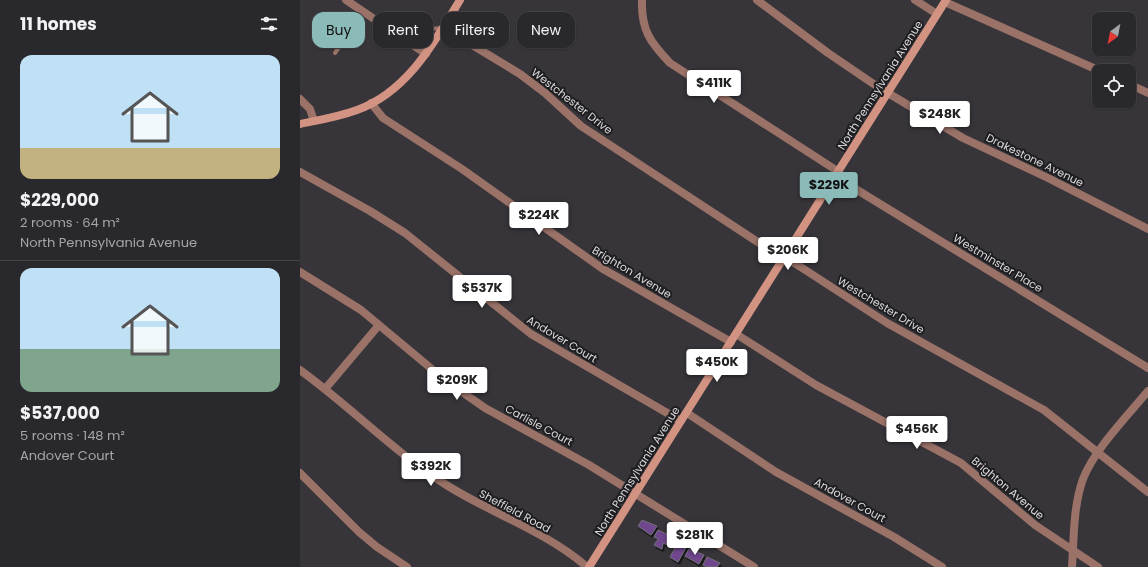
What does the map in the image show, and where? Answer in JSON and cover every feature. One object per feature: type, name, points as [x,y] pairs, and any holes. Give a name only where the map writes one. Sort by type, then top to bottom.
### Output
[{"type":"street","points":[[346,0],[363,12]]},
{"type":"street","points":[[453,12],[460,0]]},
{"type":"street","name":"Westminster Place","points":[[642,0],[642,17],[651,44],[670,63],[837,174],[1148,368]]},
{"type":"street","name":"Drakestone Avenue","points":[[757,0],[828,53],[963,138],[1048,178],[1148,229]]},
{"type":"street","points":[[915,0],[937,14]]},
{"type":"street","points":[[946,1],[1092,67]]},
{"type":"street","name":"North Pennsylvania Avenue","points":[[588,567],[946,1]]},
{"type":"street","points":[[300,124],[358,110],[371,104],[402,81],[426,54],[441,32]]},
{"type":"street","points":[[417,48],[426,54]]},
{"type":"street","name":"Westchester Drive","points":[[477,48],[520,74],[545,92],[581,126],[610,146],[784,258],[887,323],[1044,410],[1148,492]]},
{"type":"street","points":[[1136,87],[1148,92]]},
{"type":"street","points":[[300,99],[310,109],[314,121]]},
{"type":"street","name":"Brighton Avenue","points":[[371,104],[383,118],[462,169],[603,269],[731,342]]},
{"type":"street","name":"Andover Court","points":[[300,172],[370,211],[405,233],[530,334],[681,421]]},
{"type":"street","name":"Carlisle Court","points":[[300,272],[346,299],[379,324],[445,380],[485,408],[589,465],[754,567]]},
{"type":"street","points":[[325,389],[379,324]]},
{"type":"street","name":"Brighton Avenue","points":[[736,334],[828,392],[960,463],[986,482],[1019,512],[1098,567]]},
{"type":"street","name":"Sheffield Road","points":[[300,370],[431,475],[466,497],[542,537],[580,560],[588,567]]},
{"type":"street","points":[[1072,567],[1078,496],[1088,469],[1099,452],[1148,390]]},
{"type":"street","name":"Andover Court","points":[[686,413],[776,472],[894,537],[942,567]]},
{"type":"street","points":[[300,472],[359,532],[377,547],[407,567]]},
{"type":"lane","points":[[335,53],[338,48]]},
{"type":"building","points":[[642,520],[657,526],[651,535],[638,526]]},
{"type":"building","points":[[658,530],[673,537],[668,545],[663,543],[662,549],[654,545],[658,539],[654,537]]},
{"type":"building","points":[[676,538],[688,544],[678,562],[670,557],[675,548],[672,545]]},
{"type":"building","points":[[689,549],[704,555],[699,564],[685,556]]},
{"type":"building","points":[[707,557],[720,563],[717,567],[707,567],[703,565]]}]
